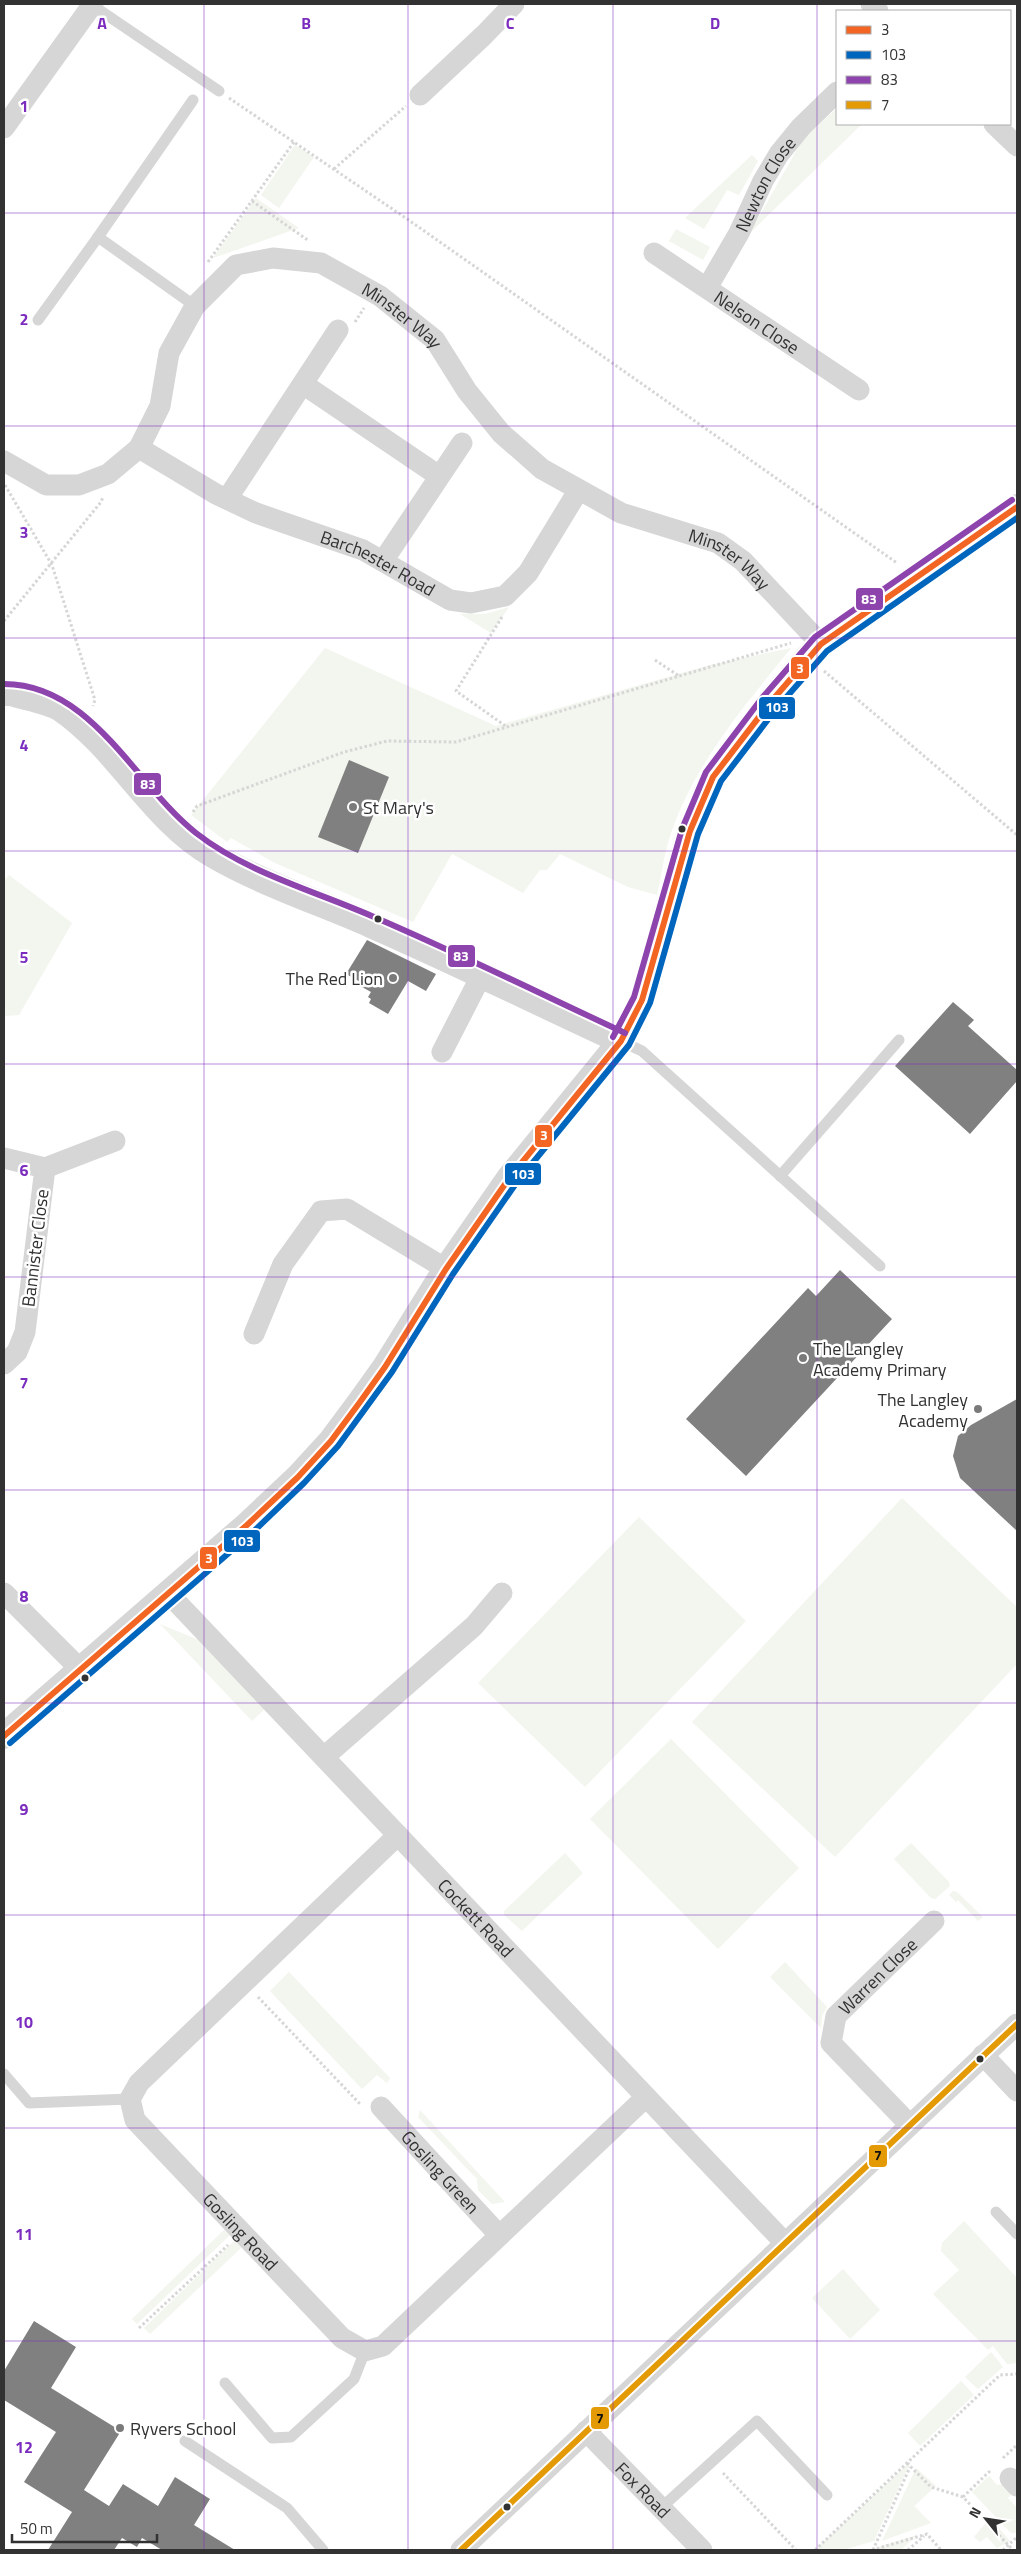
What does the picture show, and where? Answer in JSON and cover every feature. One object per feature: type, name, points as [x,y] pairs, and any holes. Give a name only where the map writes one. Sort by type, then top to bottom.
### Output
[{"type":"street","points":[[4,128],[93,4]]},
{"type":"street","points":[[420,94],[484,35],[514,4]]},
{"type":"street","name":"Newton Close","points":[[707,288],[739,233],[763,181],[779,154],[801,127],[836,93]]},
{"type":"street","points":[[995,125],[1017,146]]},
{"type":"street","name":"Nelson Close","points":[[654,253],[859,390]]},
{"type":"street","name":"Minster Way","points":[[4,461],[46,485],[79,485],[108,474],[139,448],[160,406],[168,353],[196,306],[236,265],[273,258],[321,263],[374,293],[435,340],[467,391],[501,433],[542,469],[578,491],[621,513],[718,543],[743,561],[815,650]]},
{"type":"street","points":[[227,499],[338,330]]},
{"type":"street","points":[[303,384],[439,476]]},
{"type":"street","points":[[383,561],[462,443]]},
{"type":"street","name":"Barchester Road","points":[[139,448],[227,499],[256,513],[363,550],[450,600],[472,603],[505,596]]},
{"type":"street","points":[[505,596],[528,573],[578,491]]},
{"type":"street","points":[[4,1736],[167,1592],[247,1525],[298,1477],[331,1441],[385,1367],[446,1269],[510,1177],[621,1042],[642,1000],[690,831],[713,777],[742,736],[815,650],[1017,507]]},
{"type":"street","points":[[4,693],[11,693],[59,708],[84,728],[179,830],[211,854],[245,872],[482,974],[621,1042]]},
{"type":"street","points":[[442,1052],[482,974]]},
{"type":"street","points":[[45,1168],[115,1141]]},
{"type":"street","name":"Bannister Close","points":[[4,1158],[45,1168],[25,1332],[16,1352],[4,1364]]},
{"type":"street","points":[[254,1334],[283,1264],[321,1211],[347,1209],[446,1269]]},
{"type":"street","name":"Cockett Road","points":[[167,1592],[785,2244]]},
{"type":"street","points":[[324,1757],[474,1626],[502,1593]]},
{"type":"street","points":[[4,1594],[80,1669]]},
{"type":"street","points":[[130,2099],[139,2083],[398,1834]]},
{"type":"street","name":"Warren Close","points":[[910,2126],[831,2043],[836,2016],[934,1922]]},
{"type":"street","points":[[461,2550],[1017,2024]]},
{"type":"street","points":[[983,2056],[1017,2091]]},
{"type":"street","points":[[365,2351],[383,2346],[499,2234],[646,2097]]},
{"type":"street","name":"Gosling Road","points":[[130,2099],[135,2120],[342,2338],[365,2351]]},
{"type":"street","name":"Gosling Green","points":[[381,2107],[499,2234]]},
{"type":"street","name":"Fox Road","points":[[586,2431],[702,2550]]},
{"type":"lane","points":[[93,4],[219,91]]},
{"type":"lane","points":[[38,320],[193,100]]},
{"type":"lane","points":[[98,236],[196,306]]},
{"type":"lane","points":[[780,1176],[899,1040]]},
{"type":"lane","points":[[621,1042],[642,1051],[880,1266]]},
{"type":"lane","points":[[4,2074],[29,2103],[130,2099]]},
{"type":"lane","points":[[996,2212],[1017,2234]]},
{"type":"lane","points":[[225,2383],[272,2438],[291,2437],[354,2379],[365,2351]]},
{"type":"lane","points":[[662,2507],[757,2420],[827,2495]]},
{"type":"lane","points":[[185,2441],[287,2508],[323,2550]]},
{"type":"path","points":[[219,91],[334,169],[918,578]]},
{"type":"path","points":[[334,169],[420,94]]},
{"type":"path","points":[[206,265],[294,142]]},
{"type":"path","points":[[252,201],[326,254],[321,263]]},
{"type":"path","points":[[338,330],[350,329],[374,293]]},
{"type":"path","points":[[4,621],[52,565],[101,502],[108,474]]},
{"type":"path","points":[[4,483],[52,565],[95,700],[84,728]]},
{"type":"path","points":[[505,596],[508,607],[456,691],[507,727]]},
{"type":"path","points":[[179,830],[197,806],[344,752],[387,741],[456,742],[790,643],[815,650],[1017,835]]},
{"type":"path","points":[[655,660],[680,676]]},
{"type":"path","points":[[244,1982],[364,2107],[381,2107]]},
{"type":"path","points":[[139,2328],[242,2232]]},
{"type":"path","points":[[814,2550],[1000,2375],[1017,2374]]},
{"type":"path","points":[[712,2461],[796,2550]]},
{"type":"path","points":[[907,2463],[931,2487],[962,2497],[1013,2550]]},
{"type":"path","points":[[873,2550],[910,2467]]},
{"type":"path","points":[[873,2550],[927,2534]]},
{"type":"path","points":[[908,2550],[927,2534]]},
{"type":"path","points":[[927,2534],[942,2550]]},
{"type":"path","points":[[1003,2550],[1017,2537]]},
{"type":"shaded area","points":[[836,109],[836,125],[861,125],[749,234],[803,139]]},
{"type":"shaded area","points":[[295,145],[314,157],[279,208],[261,195]]},
{"type":"shaded area","points":[[752,155],[758,161],[739,195],[727,190],[704,229],[685,218]]},
{"type":"shaded area","points":[[256,198],[299,228],[213,258]]},
{"type":"shaded area","points":[[676,229],[710,247],[703,260],[669,241]]},
{"type":"shaded area","points":[[509,607],[491,633],[460,614],[485,614]]},
{"type":"shaded area","points":[[325,648],[496,726],[710,665],[791,648],[725,732],[684,800],[671,833],[657,895],[628,887],[560,854],[547,870],[540,870],[523,893],[452,854],[413,922],[275,863],[231,838],[227,842],[191,815]]},
{"type":"shaded area","points":[[9,875],[72,923],[19,1015],[4,1016],[4,881]]},
{"type":"shaded area","points":[[902,1498],[1017,1607],[1017,1664],[835,1857],[692,1722]]},
{"type":"shaded area","points":[[639,1517],[746,1621],[585,1787],[478,1683]]},
{"type":"shaded area","points":[[160,1624],[201,1641],[266,1708],[252,1721]]},
{"type":"shaded area","points":[[671,1739],[799,1868],[718,1949],[590,1819]]},
{"type":"shaded area","points":[[911,1843],[949,1882],[950,1886],[935,1899],[931,1898],[894,1859]]},
{"type":"shaded area","points":[[565,1853],[583,1873],[522,1931],[504,1915],[504,1911]]},
{"type":"shaded area","points":[[953,1891],[957,1892],[983,1917],[978,1921],[958,1900],[956,1902],[949,1895]]},
{"type":"shaded area","points":[[785,1962],[827,2007],[822,2016],[821,2028],[770,1977]]},
{"type":"shaded area","points":[[289,1972],[390,2078],[387,2083],[377,2075],[362,2089],[270,1991]]},
{"type":"shaded area","points":[[420,2110],[505,2202],[492,2204],[478,2190],[477,2179],[418,2117]]},
{"type":"shaded area","points":[[964,2221],[1017,2278],[1017,2363],[1007,2364],[993,2346],[988,2350],[933,2294],[959,2270],[941,2251],[942,2243]]},
{"type":"shaded area","points":[[225,2229],[230,2235],[137,2324],[132,2319]]},
{"type":"shaded area","points":[[235,2240],[242,2247],[150,2334],[144,2328]]},
{"type":"shaded area","points":[[843,2269],[880,2310],[850,2339],[812,2298]]},
{"type":"shaded area","points":[[991,2352],[1003,2367],[978,2389],[965,2377]]},
{"type":"shaded area","points":[[961,2381],[974,2395],[920,2446],[908,2433]]},
{"type":"shaded area","points":[[911,2461],[874,2541],[843,2550],[815,2550]]},
{"type":"shaded area","points":[[916,2468],[936,2486],[914,2506],[931,2523],[882,2541]]},
{"type":"shaded area","points":[[989,2476],[997,2485],[1010,2483],[1017,2489],[1008,2498],[1017,2508],[1017,2531],[1015,2533],[1011,2533],[972,2492]]},
{"type":"shaded area","points":[[990,2518],[1010,2541],[997,2548],[987,2537],[980,2542],[974,2537]]},
{"type":"shaded area","points":[[917,2535],[901,2550],[876,2550],[878,2547]]},
{"type":"building","name":"St Mary's","points":[[349,760],[389,777],[358,853],[318,837]]},
{"type":"building","name":"The Red Lion","points":[[367,940],[436,974],[426,991],[408,981],[388,1014],[369,1003],[371,999],[368,997],[371,992],[362,987],[364,984],[346,974]]},
{"type":"building","points":[[953,1002],[974,1020],[968,1026],[1017,1070],[1017,1081],[970,1134],[895,1066]]},
{"type":"building","points":[[840,1270],[892,1319],[746,1476],[686,1419],[808,1288],[816,1296]]},
{"type":"building","points":[[1017,1399],[1017,1531],[960,1478],[953,1456],[958,1436],[971,1425]]},
{"type":"building","points":[[34,2321],[76,2347],[51,2388],[121,2431],[84,2490],[109,2506],[123,2484],[158,2506],[175,2477],[210,2499],[194,2525],[235,2550],[162,2550],[142,2538],[137,2547],[122,2538],[114,2550],[48,2550],[72,2512],[24,2482],[56,2432],[4,2400],[4,2371]]},
{"type":"transit line","name":"83","points":[[613,1037],[634,997],[682,829],[706,772],[762,698],[815,637],[1012,500]]},
{"type":"transit line","name":"3","points":[[4,1736],[247,1525],[298,1477],[331,1441],[360,1402],[385,1367],[446,1269],[510,1177],[621,1041],[642,1000],[690,831],[713,777],[769,704],[821,644],[1017,507]]},
{"type":"transit line","name":"103","points":[[10,1743],[253,1532],[304,1483],[338,1446],[392,1372],[453,1274],[517,1182],[629,1045],[650,1003],[698,834],[721,781],[776,709],[827,651],[1017,518]]},
{"type":"transit line","name":"83","points":[[4,684],[35,688],[63,701],[87,718],[110,740],[174,813],[196,833],[237,859],[468,959],[625,1033]]},
{"type":"transit line","name":"7","points":[[461,2550],[1017,2024]]},
{"type":"place","name":"St Mary's","points":[[353,807]]},
{"type":"place","name":"The Red Lion","points":[[393,978]]},
{"type":"place","name":"The Langley Academy Primary","points":[[803,1358]]},
{"type":"place","name":"The Langley Academy","points":[[978,1409]]},
{"type":"place","name":"Ryvers School","points":[[120,2428]]}]
